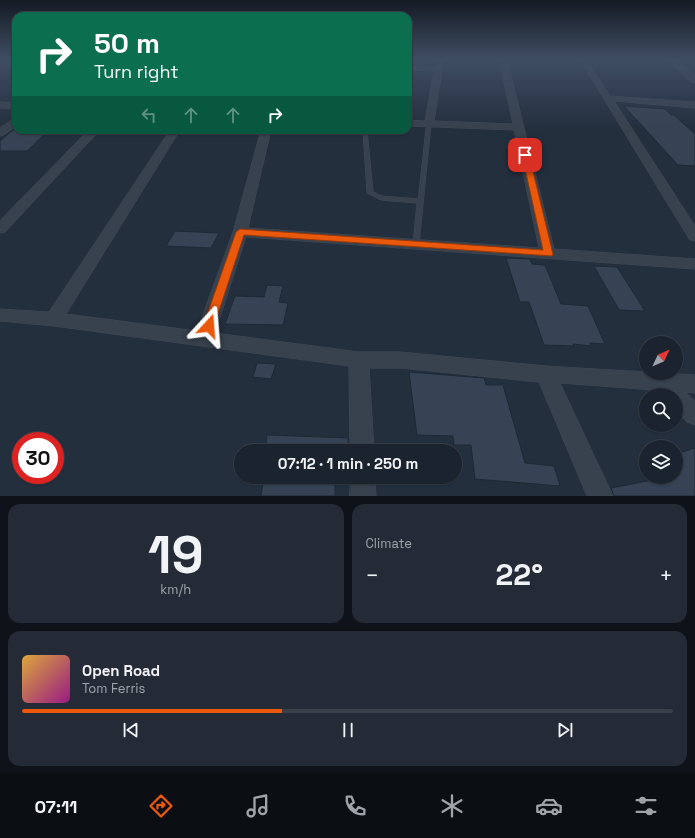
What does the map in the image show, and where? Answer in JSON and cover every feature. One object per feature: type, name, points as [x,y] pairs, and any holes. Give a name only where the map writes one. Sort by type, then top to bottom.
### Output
[{"type":"street","points":[[429,124],[436,82]]},
{"type":"street","points":[[509,82],[548,254]]},
{"type":"street","points":[[597,82],[695,237]]},
{"type":"street","points":[[607,98],[695,105]]},
{"type":"street","points":[[0,105],[12,106]]},
{"type":"street","points":[[412,123],[519,127]]},
{"type":"street","points":[[0,134],[12,124]]},
{"type":"street","points":[[0,229],[91,134]]},
{"type":"street","points":[[54,319],[172,134]]},
{"type":"street","points":[[204,339],[240,232],[265,134]]},
{"type":"street","points":[[240,232],[695,264]]},
{"type":"street","points":[[0,315],[54,319],[359,360],[400,360],[546,374],[667,388],[695,384]]},
{"type":"street","points":[[359,360],[362,444]]},
{"type":"street","points":[[546,374],[600,496]]},
{"type":"street","points":[[683,404],[695,415]]},
{"type":"street","points":[[363,484],[363,496]]},
{"type":"lane","points":[[416,244],[429,124]]},
{"type":"lane","points":[[365,134],[370,193],[381,198],[420,201]]},
{"type":"building","points":[[624,106],[665,109],[671,115],[674,115],[695,134],[695,166],[678,165]]},
{"type":"building","points":[[12,131],[12,134],[45,134],[27,151],[0,151],[0,141]]},
{"type":"building","points":[[175,231],[219,233],[211,248],[166,246]]},
{"type":"building","points":[[506,258],[530,259],[532,264],[545,265],[561,304],[588,306],[605,344],[590,343],[591,346],[573,344],[574,346],[544,345],[529,302],[520,302]]},
{"type":"building","points":[[594,266],[617,267],[645,311],[619,310]]},
{"type":"building","points":[[267,285],[283,286],[279,302],[288,303],[283,325],[225,324],[235,296],[264,297]]},
{"type":"building","points":[[257,363],[276,364],[271,379],[253,377]]},
{"type":"building","points":[[409,372],[484,378],[486,385],[503,385],[525,463],[554,466],[560,486],[475,479],[471,445],[454,444],[453,436],[417,435]]},
{"type":"building","points":[[267,435],[348,438],[348,444],[266,444]]},
{"type":"building","points":[[695,448],[695,496],[614,496],[611,488],[639,483],[639,484],[683,484],[683,452]]},
{"type":"building","points":[[263,484],[335,484],[335,496],[261,496]]},
{"type":"route","points":[[209,326],[240,232],[548,254],[525,155]]}]
